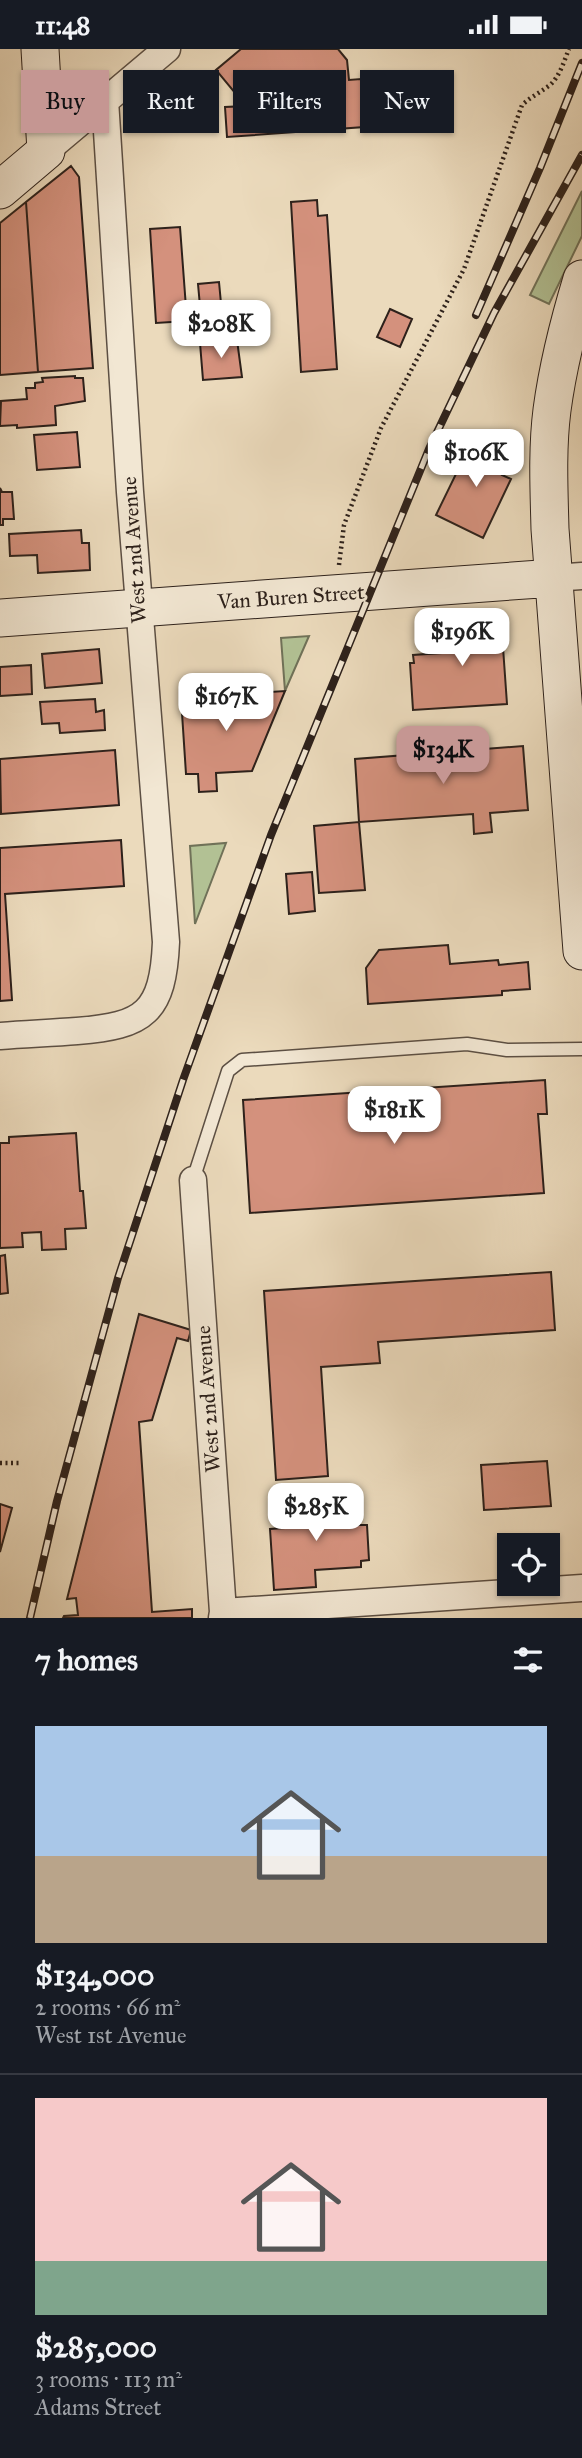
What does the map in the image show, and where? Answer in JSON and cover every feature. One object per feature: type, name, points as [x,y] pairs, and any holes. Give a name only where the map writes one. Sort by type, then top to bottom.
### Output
[{"type":"street","points":[[40,49],[46,151]]},
{"type":"street","points":[[109,97],[167,49]]},
{"type":"street","points":[[0,190],[67,133]]},
{"type":"street","name":"West 2nd Avenue","points":[[0,1036],[111,1029],[138,1019],[155,999],[164,972],[166,942],[139,607],[107,133]]},
{"type":"street","points":[[582,279],[573,339],[552,413],[549,501],[568,577],[582,951]]},
{"type":"street","name":"Van Buren Street","points":[[0,618],[568,577]]},
{"type":"street","name":"West 2nd Avenue","points":[[194,1180],[223,1615]]},
{"type":"street","points":[[223,1615],[582,1588]]},
{"type":"lane","points":[[194,1180],[228,1071],[242,1060],[467,1044],[507,1050],[582,1049]]},
{"type":"path","points":[[339,594],[340,549],[344,524],[380,428],[464,268],[522,105],[558,76],[569,49]]},
{"type":"path","points":[[0,1463],[22,1463]]},
{"type":"green space","points":[[582,191],[582,236],[549,304],[530,295]]},
{"type":"green space","points":[[309,636],[285,691],[281,638]]},
{"type":"green space","points":[[226,843],[195,924],[190,846]]},
{"type":"building","points":[[241,49],[338,49],[347,60],[349,80],[360,79],[360,127],[346,128],[346,70],[233,70],[233,90],[219,70],[216,70]]},
{"type":"building","points":[[225,107],[233,107],[233,133],[282,133],[227,137]]},
{"type":"building","points":[[71,166],[79,177],[93,368],[38,372],[26,202]]},
{"type":"building","points":[[317,200],[318,216],[327,215],[337,369],[301,372],[291,202]]},
{"type":"building","points":[[26,202],[38,372],[0,375],[0,223]]},
{"type":"building","points":[[180,227],[187,321],[156,323],[150,229]]},
{"type":"building","points":[[219,282],[222,314],[201,317],[198,284]]},
{"type":"building","points":[[390,309],[412,319],[400,347],[377,337]]},
{"type":"building","points":[[237,340],[242,377],[203,380],[200,343]]},
{"type":"building","points":[[42,378],[83,378],[85,401],[55,406],[56,425],[17,428],[17,425],[0,426],[1,401],[27,399],[26,388],[35,388],[35,383],[43,382]]},
{"type":"building","points":[[77,432],[80,467],[37,470],[34,435]]},
{"type":"building","points":[[473,439],[511,458],[502,475],[511,479],[483,538],[436,515]]},
{"type":"building","points":[[0,488],[2,492],[12,492],[14,519],[3,519],[3,525],[0,525]]},
{"type":"building","points":[[81,530],[82,543],[89,543],[90,570],[38,573],[37,555],[10,556],[9,534]]},
{"type":"building","points":[[501,619],[507,704],[413,710],[410,663],[414,663],[413,655],[441,653],[439,623]]},
{"type":"building","points":[[99,649],[102,683],[45,688],[42,654]]},
{"type":"building","points":[[31,665],[32,694],[0,696],[0,667]]},
{"type":"building","points":[[285,691],[252,771],[216,773],[217,791],[199,792],[198,774],[186,774],[181,698]]},
{"type":"building","points":[[95,699],[96,712],[104,710],[105,730],[60,733],[59,723],[42,724],[40,702]]},
{"type":"building","points":[[523,746],[528,810],[490,813],[492,832],[474,834],[473,814],[359,822],[355,759]]},
{"type":"building","points":[[115,750],[119,805],[1,814],[0,759]]},
{"type":"building","points":[[359,822],[365,890],[319,893],[314,826]]},
{"type":"building","points":[[121,840],[124,886],[5,894],[12,1000],[0,1001],[0,848]]},
{"type":"building","points":[[312,872],[315,911],[289,914],[286,874]]},
{"type":"building","points":[[448,945],[450,964],[498,960],[499,965],[528,962],[530,989],[502,991],[502,995],[368,1004],[366,968],[379,950]]},
{"type":"building","points":[[545,1080],[547,1114],[538,1114],[544,1193],[250,1213],[243,1100]]},
{"type":"building","points":[[76,1133],[86,1228],[65,1229],[66,1249],[42,1250],[41,1232],[22,1233],[23,1247],[0,1248],[0,1143],[9,1143],[9,1137]]},
{"type":"building","points":[[5,1255],[8,1293],[0,1294],[0,1256]]},
{"type":"building","points":[[551,1272],[555,1330],[378,1342],[380,1363],[321,1367],[328,1476],[276,1480],[264,1291]]},
{"type":"building","points":[[139,1314],[191,1330],[188,1341],[177,1338],[152,1420],[139,1422],[152,1612],[192,1609],[192,1618],[63,1618],[78,1615],[76,1598],[67,1599]]},
{"type":"building","points":[[547,1461],[551,1506],[484,1510],[481,1465]]},
{"type":"building","points":[[335,1491],[337,1525],[367,1525],[369,1560],[361,1561],[361,1567],[315,1570],[316,1587],[274,1590],[270,1529],[299,1527],[297,1493]]},
{"type":"building","points":[[0,1504],[12,1508],[0,1552]]},
{"type":"railway","points":[[476,315],[582,63]]},
{"type":"railway","points":[[30,1618],[57,1501],[118,1278],[183,1080],[271,835],[429,449],[494,313],[582,155]]}]
